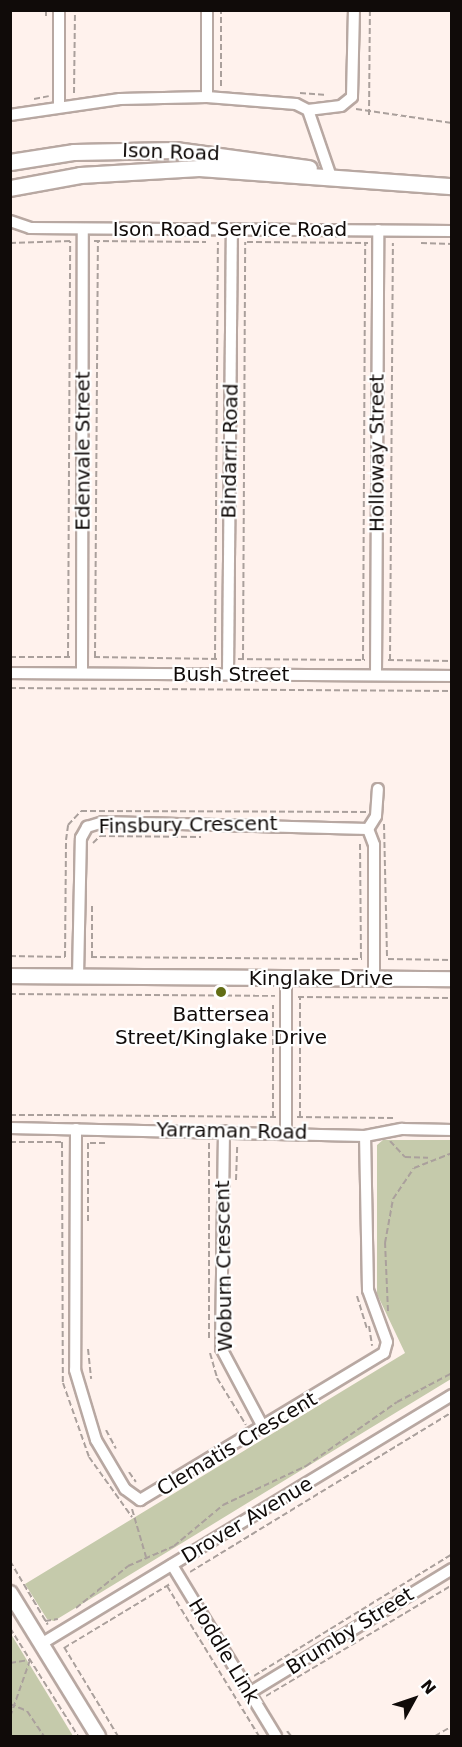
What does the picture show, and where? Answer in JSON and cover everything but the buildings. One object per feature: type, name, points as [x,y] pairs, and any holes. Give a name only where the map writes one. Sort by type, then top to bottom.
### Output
[{"type":"main road","name":"Ison Road","points":[[10,162],[74,152],[175,150],[284,161],[330,174]]},
{"type":"main road","name":"Ison Road","points":[[10,188],[139,169],[330,174],[452,186]]},
{"type":"street","points":[[59,10],[59,107]]},
{"type":"street","points":[[207,10],[207,97]]},
{"type":"street","points":[[10,115],[59,107],[207,97],[296,104],[308,110],[341,106],[352,97],[354,10]]},
{"type":"street","points":[[308,110],[330,174]]},
{"type":"street","name":"Ison Road Service Road","points":[[10,221],[30,228],[452,231]]},
{"type":"street","name":"Edenvale Street","points":[[82,673],[83,228]]},
{"type":"street","name":"Bindarri Road","points":[[228,674],[232,229]]},
{"type":"street","name":"Holloway Street","points":[[376,675],[378,231]]},
{"type":"street","name":"Bush Street","points":[[10,673],[452,676]]},
{"type":"street","points":[[374,978],[374,845],[368,829],[376,816],[378,789]]},
{"type":"street","name":"Finsbury Crescent","points":[[78,976],[80,845],[92,825],[368,829]]},
{"type":"street","name":"Kinglake Drive","points":[[10,976],[452,979]]},
{"type":"street","points":[[286,978],[286,1131]]},
{"type":"street","name":"Yarraman Road","points":[[10,1128],[286,1131],[365,1136],[381,1131],[452,1130]]},
{"type":"street","name":"Clematis Crescent","points":[[76,1129],[75,1370],[96,1440],[134,1498],[157,1493],[262,1427],[381,1357],[387,1342],[377,1320],[368,1290],[365,1136]]},
{"type":"street","name":"Woburn Crescent","points":[[224,1131],[221,1348],[262,1427]]},
{"type":"street","name":"Drover Avenue","points":[[41,1644],[452,1395]]},
{"type":"street","name":"Hoddle Link","points":[[172,1565],[276,1737]]},
{"type":"street","name":"Brumby Street","points":[[249,1693],[452,1569]]},
{"type":"street","points":[[10,1593],[98,1737]]},
{"type":"path","points":[[74,93],[75,10]]},
{"type":"path","points":[[221,10],[221,86]]},
{"type":"path","points":[[369,115],[370,10]]},
{"type":"path","points":[[68,657],[70,241]]},
{"type":"path","points":[[95,657],[98,242]]},
{"type":"path","points":[[215,658],[218,242]]},
{"type":"path","points":[[243,659],[245,242]]},
{"type":"path","points":[[363,660],[365,243]]},
{"type":"path","points":[[390,660],[393,243]]},
{"type":"path","points":[[10,688],[452,691]]},
{"type":"path","points":[[65,957],[66,840],[68,825],[81,811],[376,816],[388,835],[387,959]]},
{"type":"path","points":[[92,854],[93,842],[100,836],[214,837]]},
{"type":"path","points":[[360,838],[361,959]]},
{"type":"path","points":[[92,900],[92,957]]},
{"type":"path","points":[[10,956],[452,960]]},
{"type":"path","points":[[10,994],[452,998]]},
{"type":"path","points":[[273,996],[273,1117]]},
{"type":"path","points":[[300,997],[300,1117]]},
{"type":"path","points":[[54,1115],[405,1118]]},
{"type":"path","points":[[381,1131],[405,1157],[431,1158],[452,1153]]},
{"type":"path","points":[[62,1142],[111,1143]]},
{"type":"path","points":[[88,1236],[89,1143]]},
{"type":"path","points":[[198,1143],[248,1143]]},
{"type":"path","points":[[236,1189],[237,1143]]},
{"type":"path","points":[[377,1320],[390,1303],[385,1243],[393,1199],[405,1177],[431,1158]]},
{"type":"path","points":[[356,1289],[367,1328]]},
{"type":"path","points":[[88,1338],[92,1386]]},
{"type":"path","points":[[71,1612],[146,1557],[174,1546],[224,1505],[306,1466],[397,1402],[452,1373]]},
{"type":"path","points":[[64,1648],[452,1412]]},
{"type":"path","points":[[101,1418],[120,1458]]},
{"type":"path","points":[[125,1465],[140,1489],[134,1498]]},
{"type":"path","points":[[132,1522],[146,1557]]},
{"type":"path","points":[[10,1561],[118,1737]]},
{"type":"path","points":[[167,1586],[259,1737]]},
{"type":"path","points":[[45,1621],[67,1616]]},
{"type":"path","points":[[10,1628],[78,1737]]},
{"type":"path","points":[[10,1663],[30,1660]]},
{"type":"path","points":[[10,1717],[12,1705],[30,1660]]},
{"type":"path","points":[[12,1705],[37,1721],[44,1737]]},
{"type":"path","points":[[435,1737],[452,1726]]},
{"type":"green space","points":[[383,1140],[451,1140],[451,1379],[54,1621],[47,1619],[25,1584],[405,1353],[377,1294],[377,1145]]},
{"type":"green space","points":[[11,1634],[73,1736],[11,1736]]},
{"type":"place","name":"Battersea Street/Kinglake Drive","points":[[221,992]]}]
